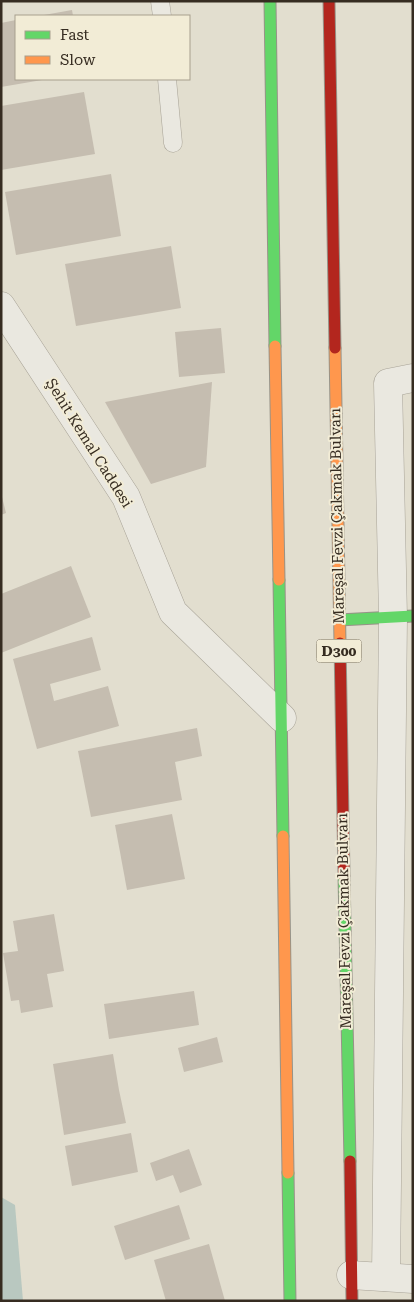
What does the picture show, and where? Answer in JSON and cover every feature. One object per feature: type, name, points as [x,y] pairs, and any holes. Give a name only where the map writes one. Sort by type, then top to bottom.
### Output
[{"type":"main road","points":[[270,1],[290,1301]]},
{"type":"main road","name":"Mareşal Fevzi Çakmak Bulvarı","points":[[329,1],[351,1288]]},
{"type":"main road","points":[[339,620],[403,617]]},
{"type":"street","name":"Şehit Kemal Caddesi","points":[[1,306],[126,497],[173,612],[282,718]]},
{"type":"street","points":[[386,1277],[403,617],[388,383],[413,378]]},
{"type":"street","points":[[351,1288],[386,1277],[413,1279]]},
{"type":"lane","points":[[160,1],[162,15]]},
{"type":"lane","points":[[167,80],[173,143]]},
{"type":"shaded area","points":[[1,1197],[15,1205],[23,1301],[1,1301]]},
{"type":"building","points":[[72,10],[73,15],[44,15]]},
{"type":"building","points":[[15,20],[15,80],[42,80],[1,87],[1,23]]},
{"type":"building","points":[[84,92],[95,154],[1,170],[1,106]]},
{"type":"building","points":[[111,174],[121,236],[16,255],[5,192]]},
{"type":"building","points":[[171,246],[181,308],[76,326],[65,264]]},
{"type":"building","points":[[221,328],[225,373],[179,377],[175,332]]},
{"type":"building","points":[[212,382],[206,467],[151,484],[105,402]]},
{"type":"building","points":[[1,498],[6,513],[1,515]]},
{"type":"building","points":[[71,566],[91,617],[1,653],[1,594]]},
{"type":"building","points":[[92,637],[101,670],[50,684],[54,701],[108,686],[119,726],[37,749],[13,659]]},
{"type":"building","points":[[197,728],[202,756],[175,762],[182,800],[91,817],[78,751]]},
{"type":"building","points":[[172,814],[185,879],[127,890],[115,825]]},
{"type":"building","points":[[54,914],[64,971],[47,974],[53,1007],[21,1013],[19,1000],[11,1001],[3,953],[18,951],[13,921]]},
{"type":"building","points":[[194,991],[199,1025],[109,1039],[104,1004]]},
{"type":"building","points":[[217,1037],[223,1062],[184,1072],[178,1048]]},
{"type":"building","points":[[113,1054],[126,1123],[64,1135],[53,1064]]},
{"type":"building","points":[[131,1133],[138,1172],[72,1186],[65,1146]]},
{"type":"building","points":[[189,1149],[202,1185],[180,1193],[173,1175],[156,1181],[150,1163]]},
{"type":"building","points":[[179,1205],[190,1239],[125,1260],[114,1226]]},
{"type":"building","points":[[209,1244],[225,1301],[166,1301],[154,1260]]},
{"type":"traffic: fast","points":[[270,1],[275,346]]},
{"type":"traffic: fast","points":[[279,580],[283,836]]},
{"type":"traffic: fast","points":[[339,620],[413,616]]},
{"type":"traffic: fast","points":[[344,876],[350,1161]]},
{"type":"traffic: fast","points":[[288,1173],[290,1301]]},
{"type":"traffic: slow","points":[[275,346],[279,580]]},
{"type":"traffic: slow","points":[[335,348],[340,643]]},
{"type":"traffic: slow","points":[[283,836],[288,1173]]},
{"type":"traffic: jam","points":[[329,1],[335,348]]},
{"type":"traffic: jam","points":[[340,643],[344,876]]},
{"type":"traffic: jam","points":[[350,1161],[352,1301]]}]
